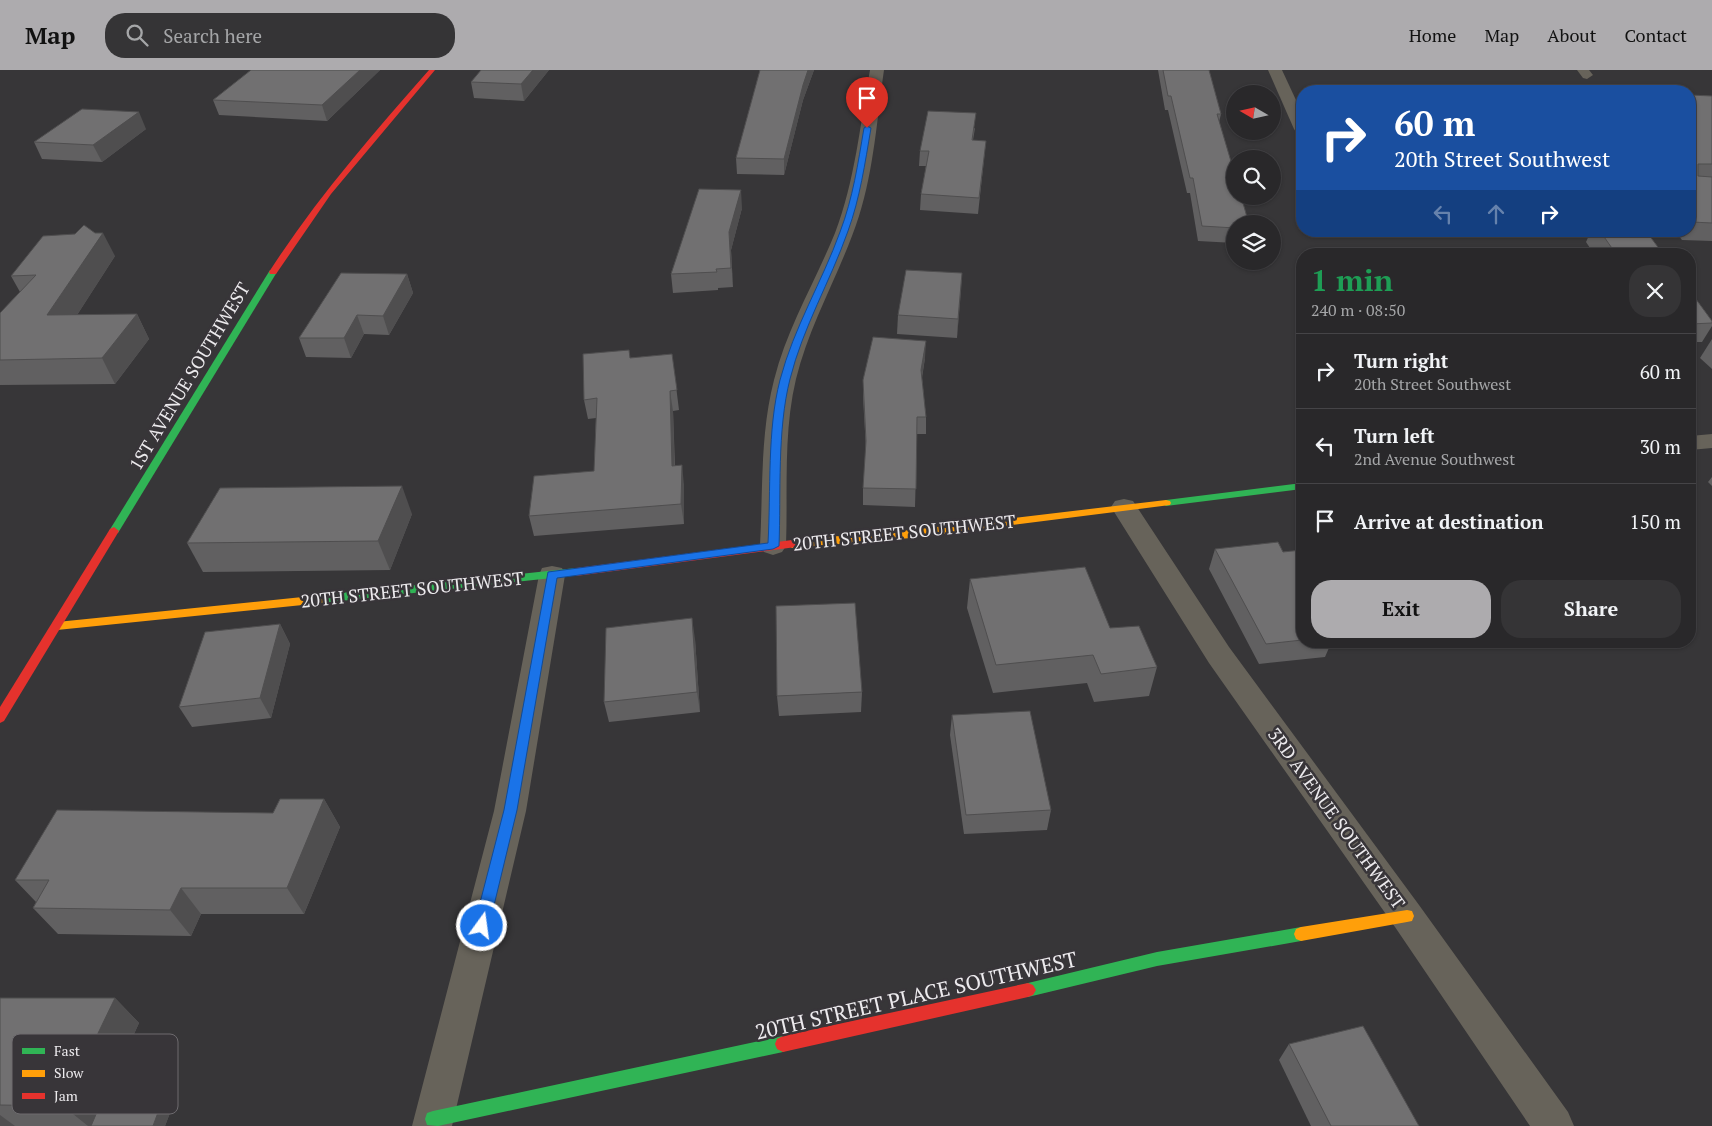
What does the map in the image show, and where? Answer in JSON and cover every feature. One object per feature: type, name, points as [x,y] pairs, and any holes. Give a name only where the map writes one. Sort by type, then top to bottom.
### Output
[{"type":"street","name":"1ST AVENUE SOUTHWEST","points":[[0,718],[292,241],[341,174],[432,70]]},
{"type":"street","points":[[773,546],[779,406],[785,378],[801,327],[844,231],[858,186],[877,70]]},
{"type":"street","points":[[1275,70],[1296,103]]},
{"type":"street","points":[[1696,442],[1712,441]]},
{"type":"street","name":"20TH STREET SOUTHWEST","points":[[58,626],[552,575],[773,546],[911,534],[1296,487]]},
{"type":"street","name":"3RD AVENUE SOUTHWEST","points":[[1124,507],[1219,655],[1407,916],[1554,1126]]},
{"type":"street","points":[[432,1123],[510,810],[552,575]]},
{"type":"street","name":"20TH STREET PLACE SOUTHWEST","points":[[432,1123],[933,1012],[1157,959],[1407,916]]},
{"type":"building","points":[[251,70],[360,70],[322,105],[213,100]]},
{"type":"building","points":[[481,70],[533,70],[521,84],[471,82]]},
{"type":"building","points":[[760,70],[808,70],[784,159],[736,158]]},
{"type":"building","points":[[1163,70],[1209,70],[1221,114],[1217,114],[1228,150],[1226,150],[1226,205],[1244,205],[1246,215],[1226,215],[1226,227],[1202,226],[1193,178],[1190,178],[1171,96],[1168,96]]},
{"type":"building","points":[[1696,95],[1712,96],[1712,164],[1698,164],[1698,176],[1712,177],[1712,223],[1696,222]]},
{"type":"building","points":[[82,109],[139,112],[93,145],[34,142]]},
{"type":"building","points":[[928,111],[976,113],[972,140],[986,141],[979,198],[921,194],[929,151],[920,151]]},
{"type":"building","points":[[699,189],[741,190],[729,232],[731,268],[716,269],[717,272],[671,274]]},
{"type":"building","points":[[84,225],[95,233],[103,233],[47,315],[137,314],[102,358],[0,360],[0,313],[36,275],[11,276],[43,236],[75,234]]},
{"type":"building","points":[[1604,237],[1650,237],[1659,248],[1612,248]]},
{"type":"building","points":[[906,270],[962,273],[958,319],[898,315]]},
{"type":"building","points":[[341,273],[407,274],[383,316],[357,315],[344,338],[299,338]]},
{"type":"building","points":[[1696,299],[1712,321],[1712,323],[1696,324]]},
{"type":"building","points":[[873,337],[926,341],[921,370],[926,417],[917,417],[916,489],[863,488],[866,441],[863,380]]},
{"type":"building","points":[[629,350],[630,358],[672,354],[677,390],[670,391],[672,466],[682,465],[681,504],[529,516],[534,476],[594,471],[597,398],[584,400],[583,354]]},
{"type":"building","points":[[402,486],[378,541],[187,543],[220,488]]},
{"type":"building","points":[[1278,542],[1283,552],[1296,551],[1296,641],[1266,644],[1215,549]]},
{"type":"building","points":[[1085,567],[1110,628],[1139,626],[1157,667],[1101,674],[1093,655],[996,665],[970,579]]},
{"type":"building","points":[[855,603],[862,692],[777,696],[776,606]]},
{"type":"building","points":[[692,618],[697,692],[604,702],[606,628]]},
{"type":"building","points":[[280,624],[260,698],[179,707],[205,632]]},
{"type":"building","points":[[1030,711],[1051,810],[966,815],[952,715]]},
{"type":"building","points":[[280,799],[324,799],[287,888],[181,888],[170,910],[33,908],[49,880],[15,880],[57,810],[273,813]]},
{"type":"building","points":[[0,998],[115,998],[98,1034],[12,1034],[12,1105],[0,1105]]},
{"type":"building","points":[[1363,1026],[1419,1126],[1331,1126],[1289,1044]]},
{"type":"building","points":[[96,1114],[157,1114],[153,1126],[91,1126]]},
{"type":"traffic: fast","points":[[114,531],[273,272]]},
{"type":"traffic: fast","points":[[1166,503],[1296,487]]},
{"type":"traffic: fast","points":[[322,599],[576,572]]},
{"type":"traffic: fast","points":[[1028,990],[1157,959],[1301,934]]},
{"type":"traffic: fast","points":[[433,1119],[783,1044]]},
{"type":"traffic: slow","points":[[792,544],[911,534],[1166,503]]},
{"type":"traffic: slow","points":[[57,626],[322,599]]},
{"type":"traffic: slow","points":[[1301,934],[1407,916]]},
{"type":"traffic: jam","points":[[273,272],[328,193],[432,70]]},
{"type":"traffic: jam","points":[[0,718],[114,531]]},
{"type":"traffic: jam","points":[[576,572],[792,544]]},
{"type":"traffic: jam","points":[[783,1044],[1028,990]]},
{"type":"route","points":[[482,926],[510,810],[552,575],[773,546],[779,406],[785,378],[801,327],[844,231],[858,186],[867,128]]}]
